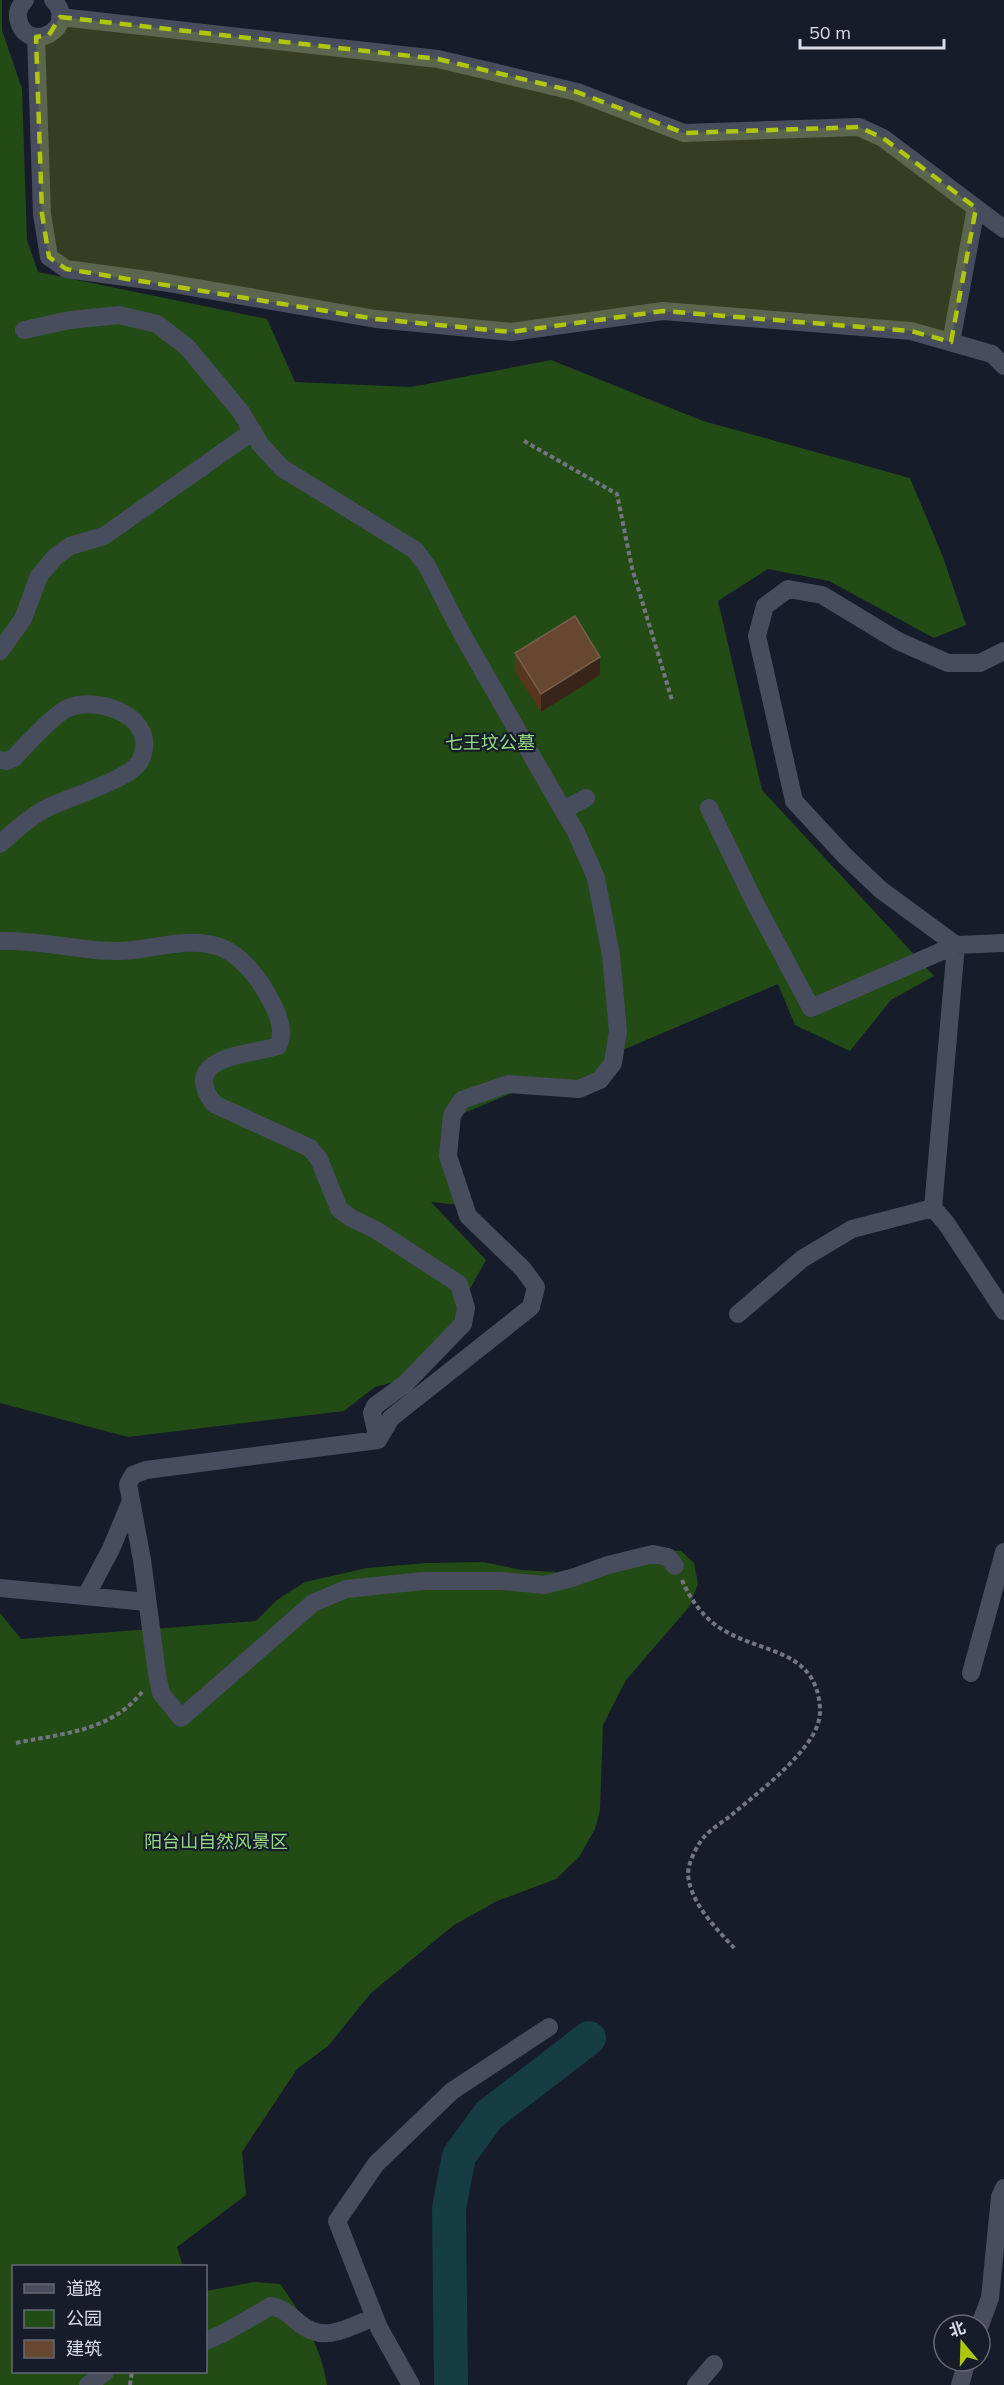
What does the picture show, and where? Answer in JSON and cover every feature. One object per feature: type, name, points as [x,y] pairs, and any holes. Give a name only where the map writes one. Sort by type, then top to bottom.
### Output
[{"type":"street","points":[[25,0],[20,6],[18,19],[24,31],[36,37],[49,35],[59,24],[60,10],[52,0]]},
{"type":"street","points":[[60,17],[438,59],[577,92],[684,133],[859,127],[883,138],[1004,229]]},
{"type":"street","points":[[36,37],[42,214],[50,257],[66,269],[162,282],[376,319],[511,332],[663,311],[911,331],[992,354],[1004,366]]},
{"type":"street","points":[[951,342],[976,208]]},
{"type":"street","points":[[24,330],[70,320],[120,315],[157,324],[188,347],[241,412],[260,444],[282,468],[414,550],[427,566],[462,634],[576,832],[596,878],[611,955],[618,1031],[614,1064],[600,1080],[579,1089],[508,1084],[462,1100],[452,1115],[448,1156],[468,1216],[522,1269],[536,1287],[531,1307],[390,1418],[378,1440]]},
{"type":"street","points":[[0,651],[23,619],[39,576],[55,557],[70,546],[104,536],[253,431]]},
{"type":"street","points":[[956,945],[881,890],[845,856],[794,801],[757,636],[765,606],[788,590],[822,595],[898,641],[948,663],[980,663],[1004,651]]},
{"type":"street","points":[[0,760],[7,761],[14,758],[65,709],[83,704],[110,706],[128,715],[139,727],[143,738],[140,761],[129,773],[43,810],[0,844]]},
{"type":"street","points":[[562,810],[586,798]]},
{"type":"street","points":[[709,808],[811,1008],[956,945],[1004,943]]},
{"type":"street","points":[[0,941],[130,951],[195,942],[219,947],[234,954],[265,988],[281,1025],[282,1039],[278,1046],[218,1060],[207,1069],[206,1093],[214,1104],[310,1148],[319,1159],[339,1209],[351,1218],[376,1230],[459,1284],[466,1308],[463,1324],[405,1384],[375,1406],[372,1413],[378,1440]]},
{"type":"street","points":[[956,945],[933,1208],[946,1223],[1004,1311]]},
{"type":"street","points":[[738,1314],[802,1259],[852,1229],[933,1208]]},
{"type":"street","points":[[378,1440],[146,1470],[133,1475],[128,1484],[157,1674],[161,1693],[181,1718],[313,1603],[346,1589],[423,1581],[502,1581],[544,1585],[653,1554],[668,1557],[675,1566]]},
{"type":"street","points":[[86,1596],[111,1549],[132,1501]]},
{"type":"street","points":[[971,1673],[1004,1552]]},
{"type":"street","points":[[0,1588],[147,1602]]},
{"type":"street","points":[[411,2385],[374,2317],[337,2221],[376,2164],[452,2091],[549,2027]]},
{"type":"street","points":[[984,2313],[990,2298],[1000,2198],[1004,2188]]},
{"type":"street","points":[[207,2341],[271,2306],[287,2310],[300,2324],[319,2334],[336,2333],[374,2317]]},
{"type":"street","points":[[696,2385],[714,2364]]},
{"type":"street","points":[[88,2385],[104,2373]]},
{"type":"path","points":[[524,441],[617,494],[632,568],[672,700]]},
{"type":"path","points":[[675,1566],[688,1596],[708,1619],[725,1632],[786,1655],[809,1672],[817,1692],[820,1710],[815,1734],[795,1759],[704,1838],[694,1855],[688,1873],[692,1890],[713,1924],[736,1950]]},
{"type":"path","points":[[16,1743],[86,1728],[111,1720],[133,1703],[157,1674]]},
{"type":"highlighted area","points":[[60,17],[438,59],[577,92],[684,133],[859,127],[883,138],[976,208],[951,342],[911,331],[663,311],[511,332],[376,319],[66,269],[49,257],[42,214],[36,37],[49,35]]},
{"type":"green space","name":"七王坟公墓","points":[[0,0],[2,0],[2,30],[22,89],[27,240],[38,272],[267,319],[295,382],[411,387],[551,360],[703,421],[910,478],[943,557],[966,625],[934,638],[829,581],[768,569],[718,601],[762,790],[934,976],[891,1000],[850,1051],[795,1025],[778,984],[618,1052],[618,1072],[584,1094],[515,1092],[459,1115],[449,1148],[469,1206],[431,1202],[486,1260],[466,1296],[473,1313],[402,1380],[375,1387],[344,1411],[128,1437],[0,1403]]},
{"type":"green space","name":"阳台山自然风景区","points":[[652,1550],[681,1551],[694,1563],[698,1584],[689,1607],[626,1680],[603,1725],[600,1810],[595,1829],[579,1857],[556,1879],[497,1901],[454,1925],[371,1993],[328,2046],[297,2069],[242,2152],[246,2195],[177,2247],[183,2265],[12,2265],[12,2373],[207,2373],[207,2291],[254,2282],[280,2284],[288,2295],[315,2344],[327,2385],[0,2385],[0,1613],[21,1639],[256,1621],[277,1600],[305,1582],[367,1568],[426,1563],[483,1562],[522,1570],[558,1572]]},
{"type":"building","points":[[575,616],[600,657],[541,694],[515,653]]},
{"type":"waterway","points":[[451,2385],[449,2208],[459,2156],[489,2115],[589,2038]]}]
